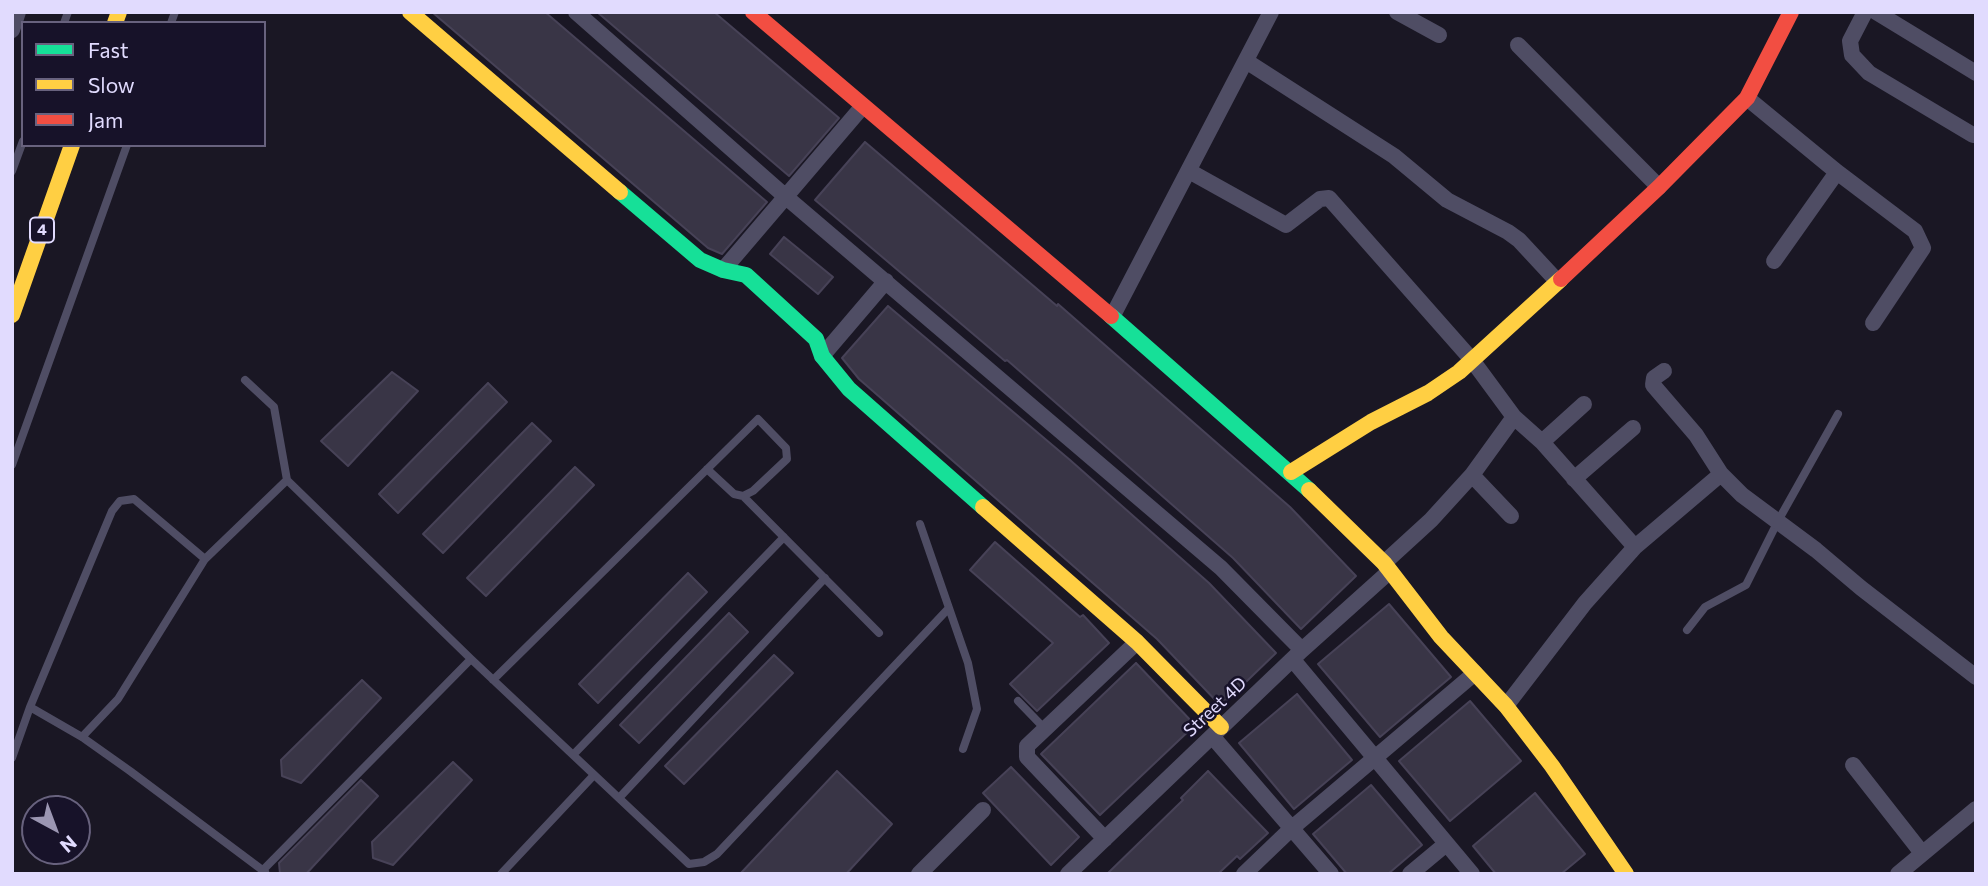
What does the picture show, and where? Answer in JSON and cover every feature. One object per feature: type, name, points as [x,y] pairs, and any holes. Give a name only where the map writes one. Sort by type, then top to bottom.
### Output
[{"type":"main road","points":[[410,12],[700,260],[723,270],[746,275],[817,339],[822,356],[849,389],[1137,642],[1217,732]]},
{"type":"main road","points":[[753,12],[1291,472],[1387,567],[1441,637],[1506,706],[1552,766],[1626,874]]},
{"type":"main road","points":[[1291,472],[1371,422],[1428,393],[1472,360],[1558,282],[1659,187],[1747,98],[1791,12]]},
{"type":"main road","name":"4","points":[[12,315],[71,147]]},
{"type":"street","points":[[12,30],[18,12]]},
{"type":"street","points":[[576,12],[786,197],[1221,568],[1297,655],[1374,757],[1472,874]]},
{"type":"street","points":[[1112,317],[1271,12]]},
{"type":"street","points":[[1397,12],[1439,35]]},
{"type":"street","points":[[1865,12],[1850,41],[1852,55],[1868,73],[1973,135]]},
{"type":"street","points":[[1876,12],[1976,73]]},
{"type":"street","points":[[1518,45],[1659,187]]},
{"type":"street","points":[[1245,61],[1394,156],[1447,200],[1508,232],[1519,240],[1558,282]]},
{"type":"street","points":[[1747,98],[1837,172],[1915,231],[1923,248],[1873,323]]},
{"type":"street","points":[[723,270],[863,106]]},
{"type":"street","points":[[1189,171],[1286,225],[1320,199],[1329,198],[1472,360],[1514,417],[1542,442],[1635,547]]},
{"type":"street","points":[[1774,261],[1837,172]]},
{"type":"street","points":[[822,356],[886,281]]},
{"type":"street","points":[[1664,372],[1654,378],[1653,385],[1696,435],[1721,474],[1742,495],[1976,677]]},
{"type":"street","points":[[1542,442],[1584,404]]},
{"type":"street","name":"Street 4D","points":[[1068,874],[1387,567],[1472,475],[1514,417]]},
{"type":"street","points":[[1574,479],[1633,428]]},
{"type":"street","points":[[1506,706],[1577,612],[1635,547],[1721,474]]},
{"type":"street","points":[[1472,475],[1511,516]]},
{"type":"street","points":[[1105,839],[1027,757],[1027,746],[1137,642]]},
{"type":"street","points":[[1244,874],[1292,828],[1475,673]]},
{"type":"street","points":[[1217,732],[1331,874]]},
{"type":"street","points":[[1853,765],[1922,853]]},
{"type":"street","points":[[1898,874],[1976,809]]},
{"type":"street","points":[[919,874],[984,810]]},
{"type":"street","points":[[1410,874],[1446,844]]},
{"type":"lane","points":[[12,171],[21,146]]},
{"type":"lane","points":[[12,465],[126,147]]},
{"type":"lane","points":[[245,380],[274,407],[286,480],[689,864],[704,862],[717,854],[948,609]]},
{"type":"lane","points":[[1687,630],[1705,607],[1746,584],[1838,414]]},
{"type":"lane","points":[[493,680],[758,419],[786,448],[786,459],[753,491],[743,496]]},
{"type":"lane","points":[[707,469],[734,494],[743,496],[879,633]]},
{"type":"lane","points":[[82,737],[118,699],[205,559],[286,480]]},
{"type":"lane","points":[[12,758],[30,707],[112,510],[120,501],[134,499],[205,559]]},
{"type":"lane","points":[[920,524],[968,663],[977,709],[963,749]]},
{"type":"lane","points":[[573,755],[783,537]]},
{"type":"lane","points":[[619,798],[825,579]]},
{"type":"lane","points":[[30,707],[82,737],[265,872],[471,659]]},
{"type":"lane","points":[[1018,701],[1045,729]]},
{"type":"lane","points":[[501,874],[594,775]]},
{"type":"building","points":[[432,12],[545,12],[767,202],[722,254],[708,248]]},
{"type":"building","points":[[597,12],[714,12],[839,118],[789,176]]},
{"type":"building","points":[[865,142],[1057,306],[1058,304],[1290,507],[1356,576],[1301,629],[1233,558],[1007,360],[815,200]]},
{"type":"building","points":[[784,237],[833,277],[818,294],[770,254]]},
{"type":"building","points":[[888,306],[1070,460],[1209,583],[1276,653],[1221,706],[1157,639],[859,379],[842,358]]},
{"type":"building","points":[[392,372],[418,391],[348,466],[321,441]]},
{"type":"building","points":[[488,383],[507,402],[398,513],[379,494]]},
{"type":"building","points":[[532,423],[551,441],[443,553],[423,534]]},
{"type":"building","points":[[575,467],[594,485],[486,596],[467,578]]},
{"type":"building","points":[[995,542],[1080,617],[1083,615],[1109,643],[1037,711],[1010,684],[1053,643],[970,570]]},
{"type":"building","points":[[688,573],[707,592],[598,703],[579,684]]},
{"type":"building","points":[[1389,604],[1451,677],[1380,737],[1318,664]]},
{"type":"building","points":[[729,613],[748,632],[639,743],[620,725]]},
{"type":"building","points":[[774,655],[793,673],[684,784],[665,766]]},
{"type":"building","points":[[1136,663],[1195,725],[1100,815],[1041,754]]},
{"type":"building","points":[[362,680],[381,698],[301,783],[282,776],[281,760]]},
{"type":"building","points":[[1297,694],[1352,760],[1294,809],[1239,743]]},
{"type":"building","points":[[1470,701],[1521,761],[1450,821],[1399,761]]},
{"type":"building","points":[[453,762],[472,780],[393,865],[373,858],[372,842]]},
{"type":"building","points":[[1011,767],[1079,837],[1051,865],[983,793]]},
{"type":"building","points":[[837,771],[892,824],[846,874],[740,874]]},
{"type":"building","points":[[1208,771],[1268,833],[1240,859],[1237,856],[1218,874],[1107,874],[1183,800],[1181,798]]},
{"type":"building","points":[[361,780],[378,796],[306,874],[280,874],[279,863]]},
{"type":"building","points":[[1371,785],[1422,845],[1388,874],[1347,874],[1313,834]]},
{"type":"building","points":[[1535,793],[1585,854],[1561,874],[1496,874],[1473,846]]},
{"type":"traffic: fast","points":[[620,192],[700,260],[723,270],[746,275],[816,339],[822,356],[849,389],[983,507]]},
{"type":"traffic: fast","points":[[1111,316],[1309,490]]},
{"type":"traffic: slow","points":[[116,21],[119,12]]},
{"type":"traffic: slow","points":[[410,12],[620,192]]},
{"type":"traffic: slow","points":[[12,315],[71,147]]},
{"type":"traffic: slow","points":[[1291,472],[1371,422],[1428,393],[1459,372],[1561,279]]},
{"type":"traffic: slow","points":[[1309,490],[1384,563],[1441,637],[1506,706],[1552,766],[1626,874]]},
{"type":"traffic: slow","points":[[983,507],[1137,642],[1221,727]]},
{"type":"traffic: jam","points":[[753,12],[1111,316]]},
{"type":"traffic: jam","points":[[1561,279],[1659,187],[1747,98],[1791,12]]}]
